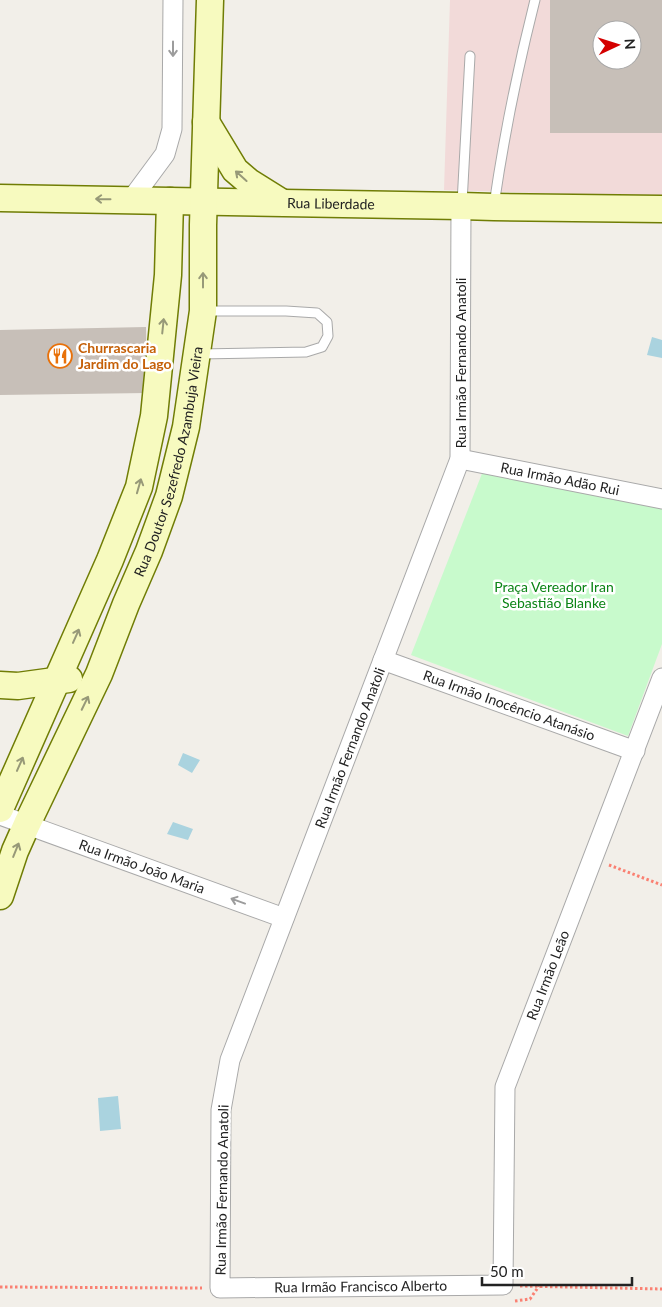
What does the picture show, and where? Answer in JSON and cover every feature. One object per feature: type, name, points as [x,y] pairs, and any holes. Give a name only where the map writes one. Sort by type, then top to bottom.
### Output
[{"type":"main road","name":"Rua Doutor Sezefredo Azambuja Vieira","points":[[0,896],[15,851],[100,674],[126,604],[149,551],[169,496],[186,427],[203,311],[203,225],[210,0]]},
{"type":"main road","points":[[206,122],[235,170],[248,182],[282,202]]},
{"type":"main road","name":"Rua Liberdade","points":[[0,198],[662,209]]},
{"type":"main road","name":"Rua Doutor Sezefredo Azambuja Vieira","points":[[0,809],[110,560],[139,488],[154,416],[168,275],[170,200]]},
{"type":"main road","points":[[0,685],[18,686],[100,674]]},
{"type":"street","points":[[131,200],[165,154],[172,128],[173,0]]},
{"type":"street","name":"Rua Irmão Fernando Anatoli","points":[[220,1288],[221,1110],[230,1060],[460,459],[462,206]]},
{"type":"street","name":"Rua Irmão Adão Rui","points":[[460,459],[662,499]]},
{"type":"street","name":"Rua Irmão Inocêncio Atanásio","points":[[383,660],[635,751]]},
{"type":"street","name":"Rua Irmão Leão","points":[[508,1293],[505,1087],[662,678]]},
{"type":"street","name":"Rua Irmão João Maria","points":[[0,815],[284,918]]},
{"type":"street","name":"Rua Irmão Francisco Alberto","points":[[220,1288],[508,1293]]},
{"type":"lane","points":[[494,207],[525,40],[535,0]]},
{"type":"lane","points":[[462,206],[470,56]]},
{"type":"lane","points":[[197,354],[306,352],[322,347],[328,336],[327,322],[318,314],[286,311],[203,311]]},
{"type":"path","points":[[594,859],[662,885]]},
{"type":"path","points":[[508,1293],[530,1299],[539,1286]]},
{"type":"path","points":[[508,1293],[539,1286],[662,1289]]},
{"type":"path","points":[[0,1287],[220,1288]]},
{"type":"shaded area","points":[[450,0],[662,0],[662,197],[444,190]]},
{"type":"green space","name":"Praça Vereador Iran Sebastião Blanke","points":[[483,471],[662,508],[662,644],[628,736],[411,655]]},
{"type":"water","points":[[652,337],[662,340],[662,358],[647,355]]},
{"type":"water","points":[[183,753],[200,760],[192,773],[178,765]]},
{"type":"water","points":[[173,822],[193,829],[188,840],[167,834]]},
{"type":"water","points":[[118,1096],[121,1129],[100,1131],[98,1098]]},
{"type":"building","points":[[550,0],[662,0],[662,133],[550,133]]},
{"type":"building","points":[[146,327],[147,393],[0,395],[0,330]]},
{"type":"place","name":"Churrascaria Jardim do Lago","points":[[60,356]]}]
